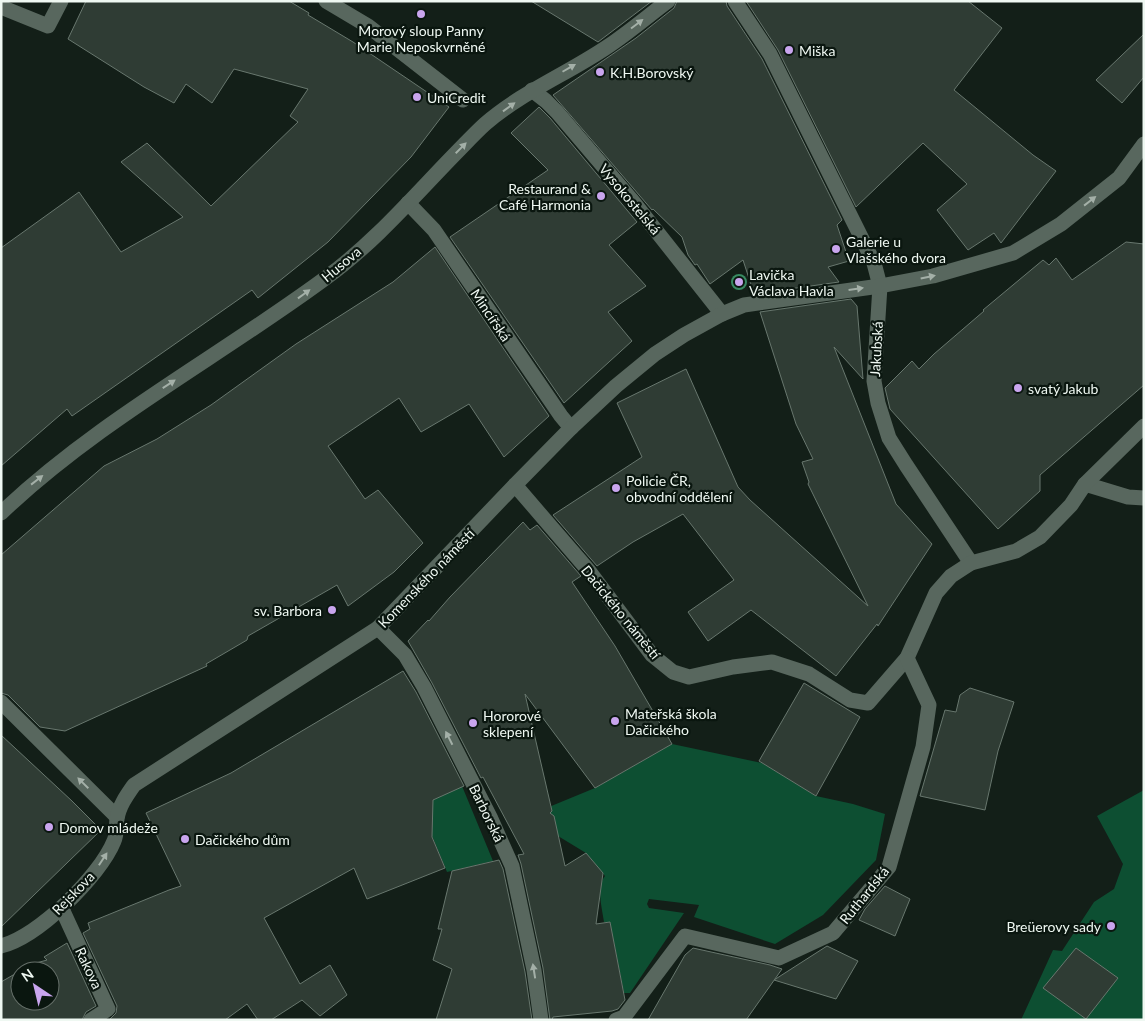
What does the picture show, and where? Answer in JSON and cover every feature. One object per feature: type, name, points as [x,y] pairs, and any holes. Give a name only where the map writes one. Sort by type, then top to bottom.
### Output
[{"type":"street","points":[[1,6],[48,26],[61,1]]},
{"type":"street","points":[[326,1],[368,26],[463,100]]},
{"type":"street","name":"Husova","points":[[1,513],[32,484],[86,442],[154,394],[275,315],[330,275],[367,243],[486,123],[532,90],[606,47],[668,1]]},
{"type":"street","name":"Jakubská","points":[[735,1],[770,54],[874,264],[880,286],[874,381],[881,412],[890,438],[906,465],[971,563]]},
{"type":"street","name":"Vysokostelská","points":[[532,90],[546,100],[557,112],[631,199],[722,314]]},
{"type":"street","name":"Komenského náměstí","points":[[117,817],[123,800],[134,784],[378,628],[572,428],[616,386],[655,354],[722,314],[744,305],[880,286],[933,276],[1014,253],[1061,224],[1119,178],[1144,144]]},
{"type":"street","name":"Mincířská","points":[[408,203],[434,230],[561,416],[572,428]]},
{"type":"street","points":[[907,658],[936,593],[951,576],[971,563],[1016,551],[1040,537],[1071,505],[1085,484],[1144,426]]},
{"type":"street","points":[[1085,484],[1128,497],[1144,498]]},
{"type":"street","name":"Dačického náměstí","points":[[515,485],[588,571],[652,655],[673,672],[689,677],[733,667],[772,662],[809,674],[850,700],[868,703],[907,658]]},
{"type":"street","name":"Barborská","points":[[378,628],[405,655],[424,687],[491,819],[512,866],[534,970],[541,1020]]},
{"type":"street","name":"Ruthardská","points":[[616,1020],[624,1017],[685,936],[779,958],[832,933],[889,867],[922,747],[929,705],[907,658]]},
{"type":"street","points":[[1,702],[117,817]]},
{"type":"street","name":"Rejskova","points":[[1,946],[27,934],[62,909],[99,866],[115,840],[117,817]]},
{"type":"street","name":"Rakova","points":[[62,909],[108,1009],[91,1020]]},
{"type":"green space","points":[[672,744],[762,763],[816,796],[853,804],[885,814],[876,860],[823,915],[775,944],[694,917],[699,905],[649,899],[647,904],[649,908],[684,913],[630,993],[624,993],[610,922],[604,922],[600,898],[602,881],[605,876],[586,853],[558,836],[544,809],[595,788]]},
{"type":"green space","points":[[462,786],[493,861],[447,872],[433,838],[417,807]]},
{"type":"green space","name":"Breüerovy sady","points":[[1144,790],[1144,1020],[1021,1020],[1053,950],[1062,951],[1094,902],[1114,889],[1123,864],[1097,816]]},
{"type":"building","points":[[86,1],[289,1],[449,107],[411,157],[328,242],[258,298],[252,290],[72,416],[67,409],[1,466],[1,248],[79,192],[121,252],[183,217],[121,162],[147,143],[211,206],[298,122],[290,116],[308,89],[234,69],[212,103],[186,84],[174,103],[144,87],[68,39]]},
{"type":"building","points":[[531,1],[652,1],[598,42]]},
{"type":"building","points":[[677,1],[726,1],[727,6],[762,59],[842,220],[837,225],[849,261],[828,267],[839,282],[754,294],[743,260],[710,284],[697,264],[695,265],[688,255],[682,237],[652,210],[553,95],[636,38],[674,8]]},
{"type":"building","points":[[746,1],[968,1],[1002,28],[954,90],[1033,155],[1056,171],[1001,243],[994,233],[968,250],[937,210],[967,184],[923,143],[856,207],[778,50]]},
{"type":"building","points":[[1144,34],[1144,77],[1122,103],[1096,80]]},
{"type":"building","points":[[539,107],[637,222],[609,245],[646,286],[608,312],[632,341],[564,403],[450,237],[548,170],[511,133]]},
{"type":"building","name":"svatý Jakub","points":[[1126,242],[1144,244],[1144,385],[1040,475],[1040,491],[998,529],[890,409],[885,388],[912,361],[919,369],[983,310],[1043,260],[1049,265],[1056,258],[1072,280]]},
{"type":"building","points":[[435,247],[549,416],[504,457],[469,404],[421,432],[399,398],[328,446],[365,499],[378,490],[423,543],[394,572],[348,606],[337,585],[248,636],[247,640],[206,664],[207,666],[65,731],[40,727],[8,695],[1,693],[1,555],[104,466],[157,439],[211,405],[296,344],[393,282]]},
{"type":"building","points":[[851,299],[857,306],[863,379],[834,347],[896,504],[932,544],[878,626],[877,624],[836,676],[751,610],[708,641],[688,612],[734,580],[683,514],[633,542],[597,566],[553,515],[642,457],[617,403],[686,369],[738,487],[868,606],[808,484],[802,462],[813,459],[796,424],[760,312]]},
{"type":"building","points":[[523,522],[530,530],[537,525],[581,576],[572,582],[615,646],[672,744],[595,788],[525,694],[552,811],[550,813],[554,816],[565,866],[586,853],[603,873],[596,924],[610,922],[625,1000],[618,1009],[612,1011],[553,1017],[552,1020],[550,1020],[543,968],[518,855],[524,854],[408,641]]},
{"type":"building","points":[[403,671],[416,692],[464,786],[433,800],[432,837],[445,868],[367,899],[354,868],[264,918],[300,984],[330,965],[347,995],[320,1016],[302,1000],[271,1020],[258,1020],[247,1004],[225,1020],[109,1020],[116,1013],[117,1006],[83,933],[90,929],[88,923],[181,886],[146,813],[231,773]]},
{"type":"building","points":[[804,683],[860,717],[816,796],[759,761]]},
{"type":"building","points":[[970,688],[1014,702],[998,751],[985,810],[920,796],[945,710],[956,712],[960,695]]},
{"type":"building","name":"Domov mládeže","points":[[1,735],[101,830],[1,927]]},
{"type":"building","points":[[499,860],[503,869],[525,972],[532,1020],[436,1020],[452,969],[433,960],[442,929],[438,929],[452,871]]},
{"type":"building","points":[[885,886],[910,899],[895,936],[859,920],[865,909]]},
{"type":"building","points":[[67,943],[96,1006],[86,1012],[82,1020],[1,1020],[1,982],[10,977],[10,1011],[60,1011],[60,961],[43,961],[47,960],[44,957]]},
{"type":"building","points":[[827,946],[858,961],[836,999],[774,980]]},
{"type":"building","points":[[693,948],[782,969],[746,1020],[648,1020],[685,955]]},
{"type":"building","points":[[1076,948],[1118,978],[1086,1019],[1043,988]]},
{"type":"place","name":"Morový sloup Panny Marie Neposkvrněné","points":[[421,14]]},
{"type":"place","name":"Miška","points":[[789,50]]},
{"type":"place","name":"K.H.Borovský","points":[[600,72]]},
{"type":"place","name":"UniCredit","points":[[417,97]]},
{"type":"place","name":"Restaurand & Café Harmonia","points":[[601,196]]},
{"type":"place","name":"Galerie u Vlašského dvora","points":[[836,249]]},
{"type":"place","name":"Lavička Václava Havla","points":[[739,282]]},
{"type":"place","name":"svatý Jakub","points":[[1018,388]]},
{"type":"place","name":"Policie ČR, obvodní oddělení","points":[[616,488]]},
{"type":"place","name":"sv. Barbora","points":[[332,610]]},
{"type":"place","name":"Mateřská škola Dačického","points":[[615,721]]},
{"type":"place","name":"Hororové sklepení","points":[[473,723]]},
{"type":"place","name":"Domov mládeže","points":[[49,827]]},
{"type":"place","name":"Dačického dům","points":[[185,839]]},
{"type":"place","name":"Breüerovy sady","points":[[1111,926]]}]
